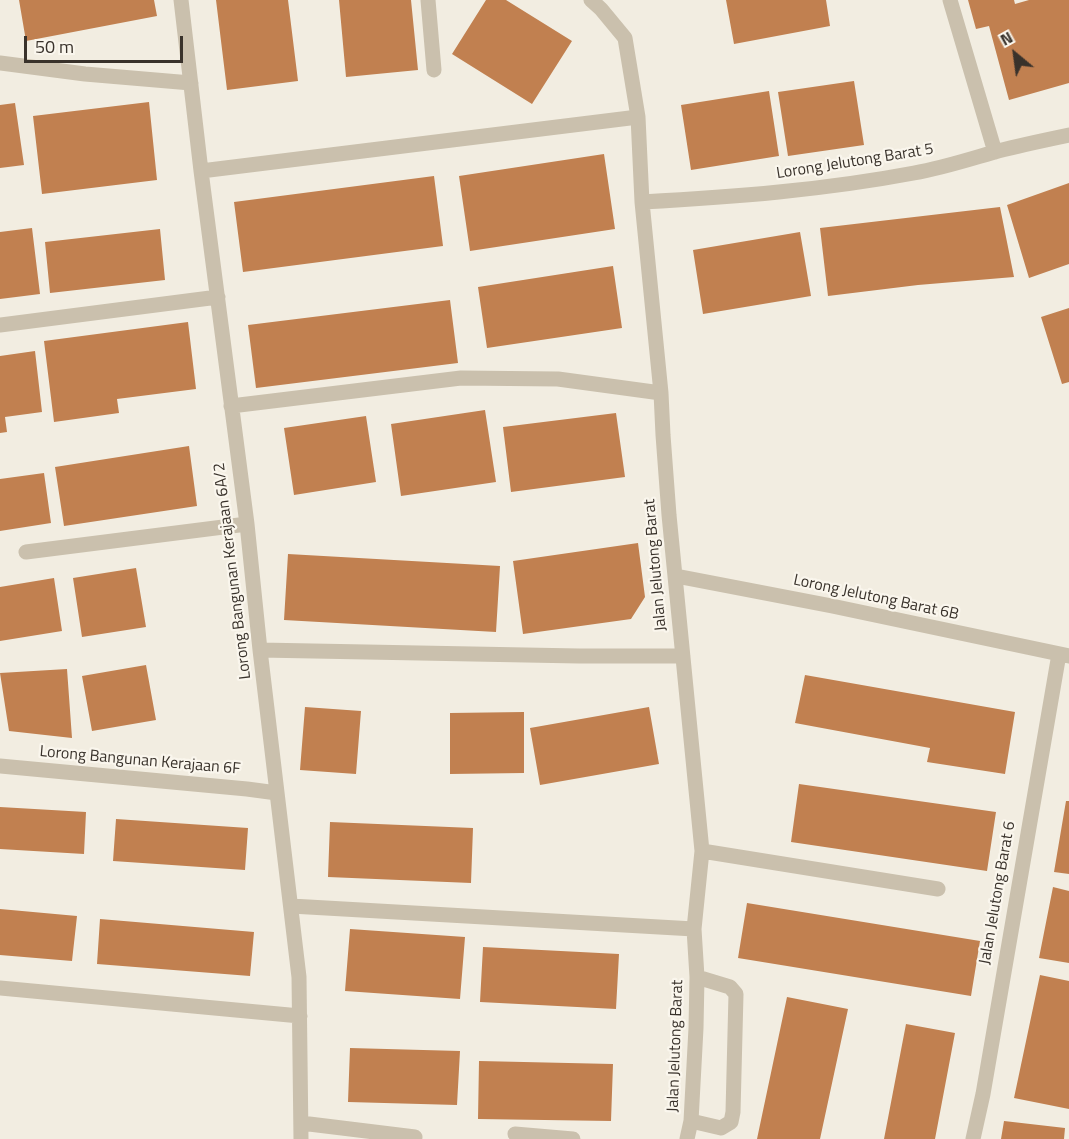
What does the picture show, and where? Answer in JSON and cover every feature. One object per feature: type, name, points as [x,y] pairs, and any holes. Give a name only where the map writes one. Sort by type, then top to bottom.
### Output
[{"type":"street","name":"Lorong Bangunan Kerajaan 6A/2","points":[[181,0],[247,524],[299,977],[301,1139]]},
{"type":"street","points":[[428,0],[434,70]]},
{"type":"street","name":"Jalan Jelutong Barat","points":[[591,0],[626,39],[638,117],[642,202],[661,393],[664,458],[702,851],[694,929],[697,977],[691,1121],[687,1139]]},
{"type":"street","points":[[950,0],[995,152]]},
{"type":"street","points":[[0,63],[85,74],[191,83]]},
{"type":"street","points":[[201,171],[638,117]]},
{"type":"street","name":"Lorong Jelutong Barat 5","points":[[642,202],[736,197],[825,188],[915,173],[1069,135]]},
{"type":"street","points":[[0,325],[218,297]]},
{"type":"street","points":[[231,406],[461,378],[558,379],[661,393]]},
{"type":"street","points":[[26,552],[247,524]]},
{"type":"street","name":"Lorong Jelutong Barat 6B","points":[[676,576],[1064,655]]},
{"type":"street","points":[[260,650],[683,656]]},
{"type":"street","name":"Jalan Jelutong Barat 6","points":[[973,1139],[1064,655]]},
{"type":"street","name":"Lorong Bangunan Kerajaan 6F","points":[[0,766],[277,793]]},
{"type":"street","points":[[702,851],[938,889]]},
{"type":"street","points":[[291,906],[694,929]]},
{"type":"street","points":[[691,1121],[721,1128],[731,1122],[733,1112],[736,994],[730,987],[697,977]]},
{"type":"street","points":[[0,988],[300,1016]]},
{"type":"street","points":[[301,1123],[415,1137]]},
{"type":"street","points":[[515,1134],[573,1139]]},
{"type":"building","points":[[19,0],[154,0],[157,16],[26,41]]},
{"type":"building","points":[[216,0],[288,0],[298,81],[227,90]]},
{"type":"building","points":[[339,0],[411,0],[418,70],[346,77]]},
{"type":"building","points":[[486,0],[506,0],[572,41],[532,104],[452,54]]},
{"type":"building","points":[[726,0],[826,0],[830,26],[734,44]]},
{"type":"building","points":[[968,0],[1014,0],[1015,4],[1029,0],[1069,0],[1069,83],[1009,100],[989,26],[976,29]]},
{"type":"building","points":[[854,81],[864,145],[788,156],[778,92]]},
{"type":"building","points":[[769,91],[779,156],[691,170],[681,105]]},
{"type":"building","points":[[149,102],[157,180],[42,194],[33,116]]},
{"type":"building","points":[[15,103],[24,165],[0,168],[0,105]]},
{"type":"building","points":[[604,154],[615,229],[470,251],[459,176]]},
{"type":"building","points":[[434,176],[443,246],[243,272],[234,202]]},
{"type":"building","points":[[1069,183],[1069,264],[1029,278],[1007,205]]},
{"type":"building","points":[[1000,207],[1014,277],[828,296],[820,228]]},
{"type":"building","points":[[32,228],[40,294],[0,299],[0,232]]},
{"type":"building","points":[[160,229],[165,280],[50,293],[45,242]]},
{"type":"building","points":[[800,232],[811,296],[703,314],[693,250]]},
{"type":"building","points":[[613,266],[622,328],[487,348],[478,287]]},
{"type":"building","points":[[450,300],[458,363],[256,388],[248,325]]},
{"type":"building","points":[[1069,308],[1069,382],[1062,384],[1041,317]]},
{"type":"building","points":[[188,322],[196,389],[117,399],[119,413],[54,422],[44,341]]},
{"type":"building","points":[[35,351],[42,412],[5,417],[7,432],[0,433],[0,356]]},
{"type":"building","points":[[485,410],[496,482],[401,496],[391,424]]},
{"type":"building","points":[[616,413],[625,477],[511,492],[503,427]]},
{"type":"building","points":[[366,416],[376,482],[294,495],[284,428]]},
{"type":"building","points":[[189,446],[197,506],[64,526],[55,467]]},
{"type":"building","points":[[44,473],[51,523],[0,531],[0,479]]},
{"type":"building","points":[[638,543],[645,597],[631,619],[523,634],[513,561]]},
{"type":"building","points":[[288,554],[500,566],[496,632],[284,620]]},
{"type":"building","points":[[136,568],[146,627],[82,637],[73,578]]},
{"type":"building","points":[[54,578],[62,631],[0,641],[0,587]]},
{"type":"building","points":[[146,665],[156,720],[92,731],[82,676]]},
{"type":"building","points":[[67,669],[72,738],[9,731],[0,673]]},
{"type":"building","points":[[805,675],[1015,712],[1005,774],[927,762],[930,748],[795,723]]},
{"type":"building","points":[[305,707],[361,711],[356,774],[300,770]]},
{"type":"building","points":[[649,707],[659,764],[540,785],[530,728]]},
{"type":"building","points":[[524,712],[524,773],[450,774],[450,713]]},
{"type":"building","points":[[799,784],[996,812],[987,871],[791,842]]},
{"type":"building","points":[[1066,801],[1069,801],[1069,874],[1054,872]]},
{"type":"building","points":[[0,807],[86,812],[84,854],[0,849]]},
{"type":"building","points":[[116,819],[248,828],[245,870],[113,861]]},
{"type":"building","points":[[330,822],[473,828],[471,883],[328,877]]},
{"type":"building","points":[[1053,887],[1069,891],[1069,963],[1039,958]]},
{"type":"building","points":[[747,903],[980,941],[971,996],[738,958]]},
{"type":"building","points":[[0,909],[77,916],[72,961],[0,955]]},
{"type":"building","points":[[100,919],[254,932],[250,976],[97,964]]},
{"type":"building","points":[[350,929],[465,937],[460,999],[345,991]]},
{"type":"building","points":[[483,947],[619,954],[616,1009],[480,1002]]},
{"type":"building","points":[[1040,975],[1069,981],[1069,1109],[1014,1098]]},
{"type":"building","points":[[787,997],[848,1009],[820,1139],[757,1139]]},
{"type":"building","points":[[906,1024],[955,1033],[935,1139],[884,1139]]},
{"type":"building","points":[[350,1048],[460,1051],[457,1105],[348,1102]]},
{"type":"building","points":[[479,1061],[613,1064],[611,1121],[478,1119]]},
{"type":"building","points":[[1004,1121],[1065,1128],[1064,1139],[1001,1139]]}]
